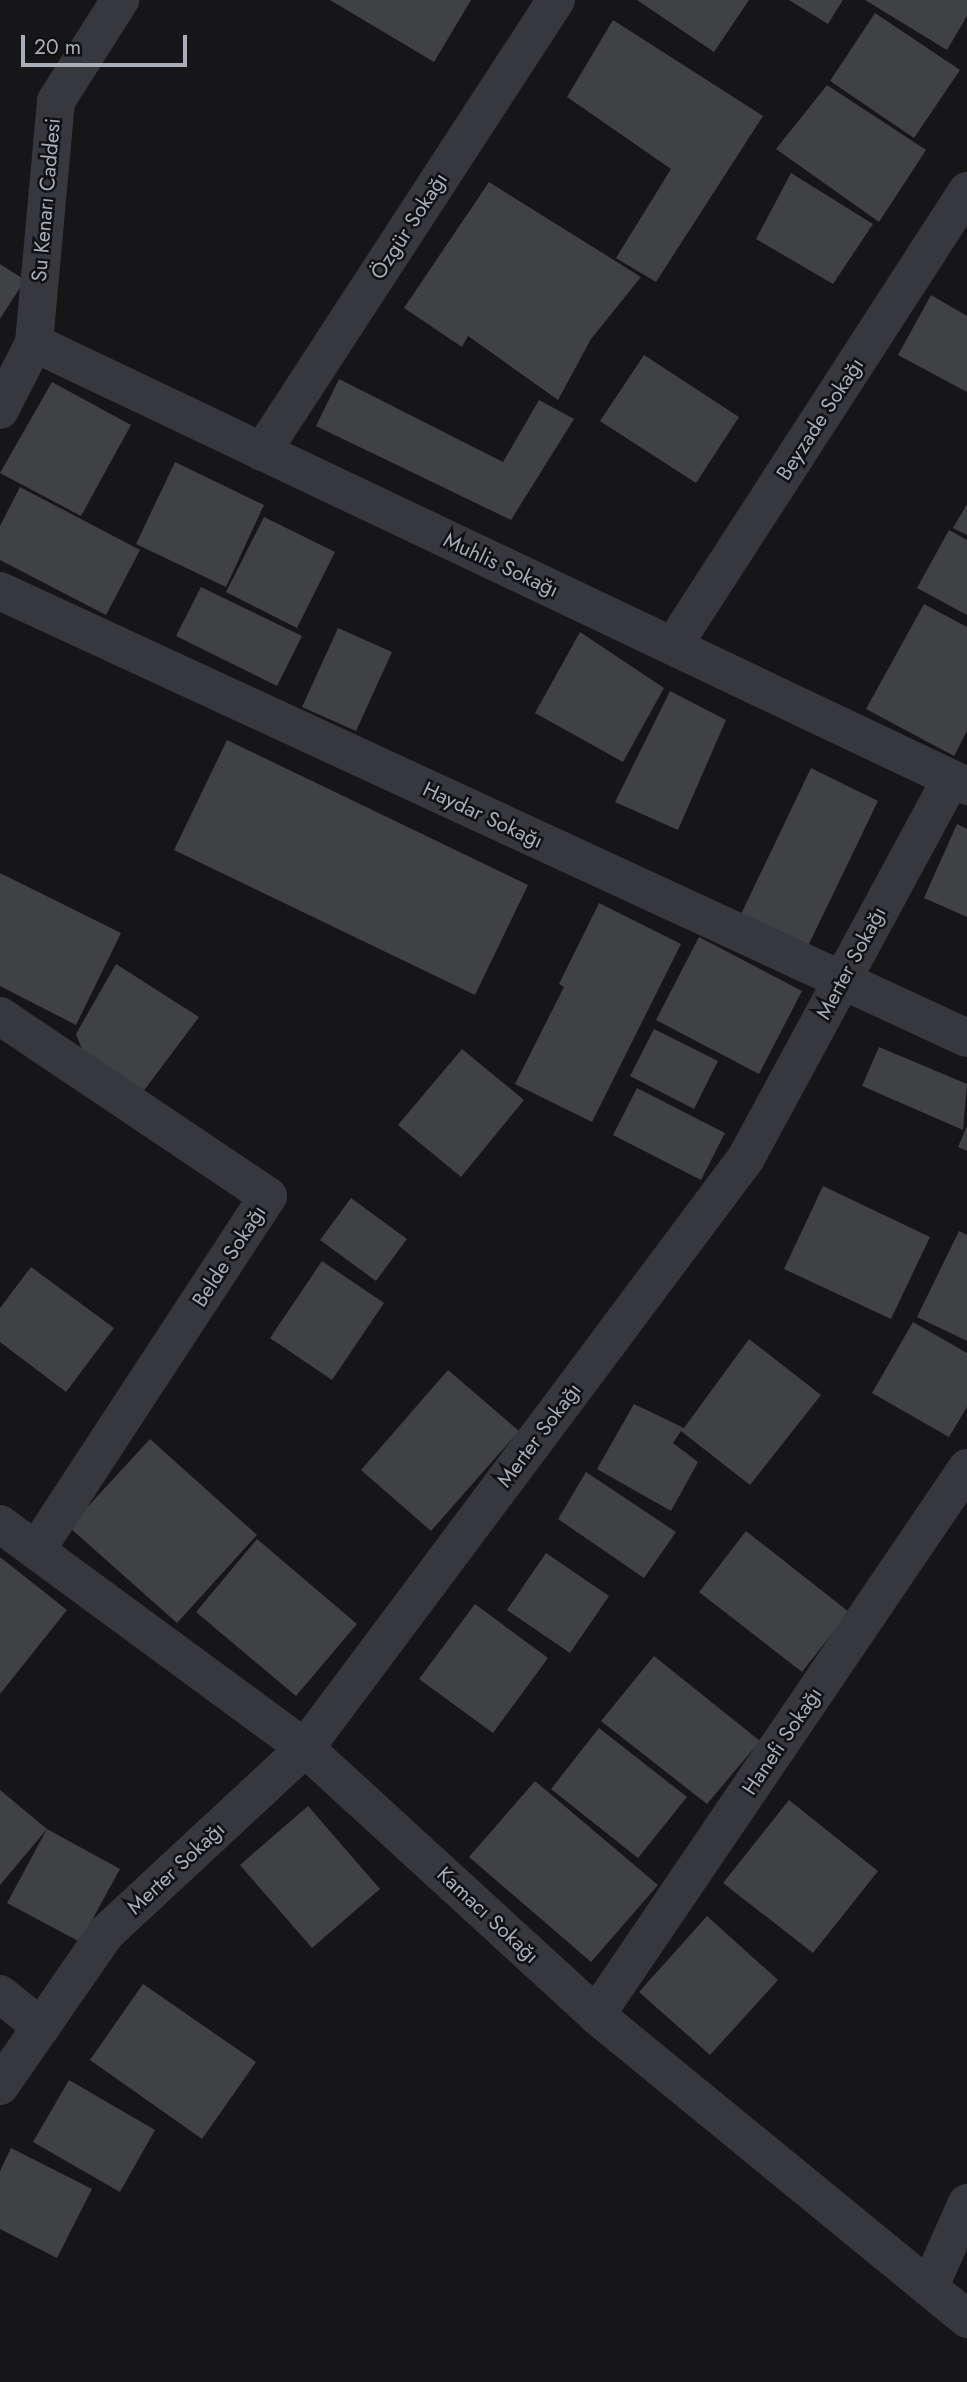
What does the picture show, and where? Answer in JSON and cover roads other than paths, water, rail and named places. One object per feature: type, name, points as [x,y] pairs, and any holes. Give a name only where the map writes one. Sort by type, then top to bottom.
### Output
[{"type":"street","name":"Su Kenarı Caddesi","points":[[0,410],[34,343],[56,101],[120,0]]},
{"type":"street","name":"Özgür Sokağı","points":[[262,452],[556,0]]},
{"type":"street","name":"Beyzade Sokağı","points":[[673,646],[967,191]]},
{"type":"street","name":"Muhlis Sokağı","points":[[34,343],[959,783]]},
{"type":"street","name":"Haydar Sokağı","points":[[0,591],[967,1038]]},
{"type":"street","name":"Merter Sokağı","points":[[0,2086],[106,1933],[305,1748],[746,1158],[842,981],[959,783]]},
{"type":"street","name":"Belde Sokağı","points":[[0,1017],[268,1196],[36,1550]]},
{"type":"street","name":"Hanefi Sokağı","points":[[596,2015],[967,1468]]},
{"type":"street","name":"Kamacı Sokağı","points":[[0,1524],[305,1748],[596,2015],[967,2319]]},
{"type":"street","points":[[0,1994],[41,2027]]},
{"type":"street","points":[[929,2288],[967,2203]]},
{"type":"street","points":[[929,2288],[967,2273]]}]
